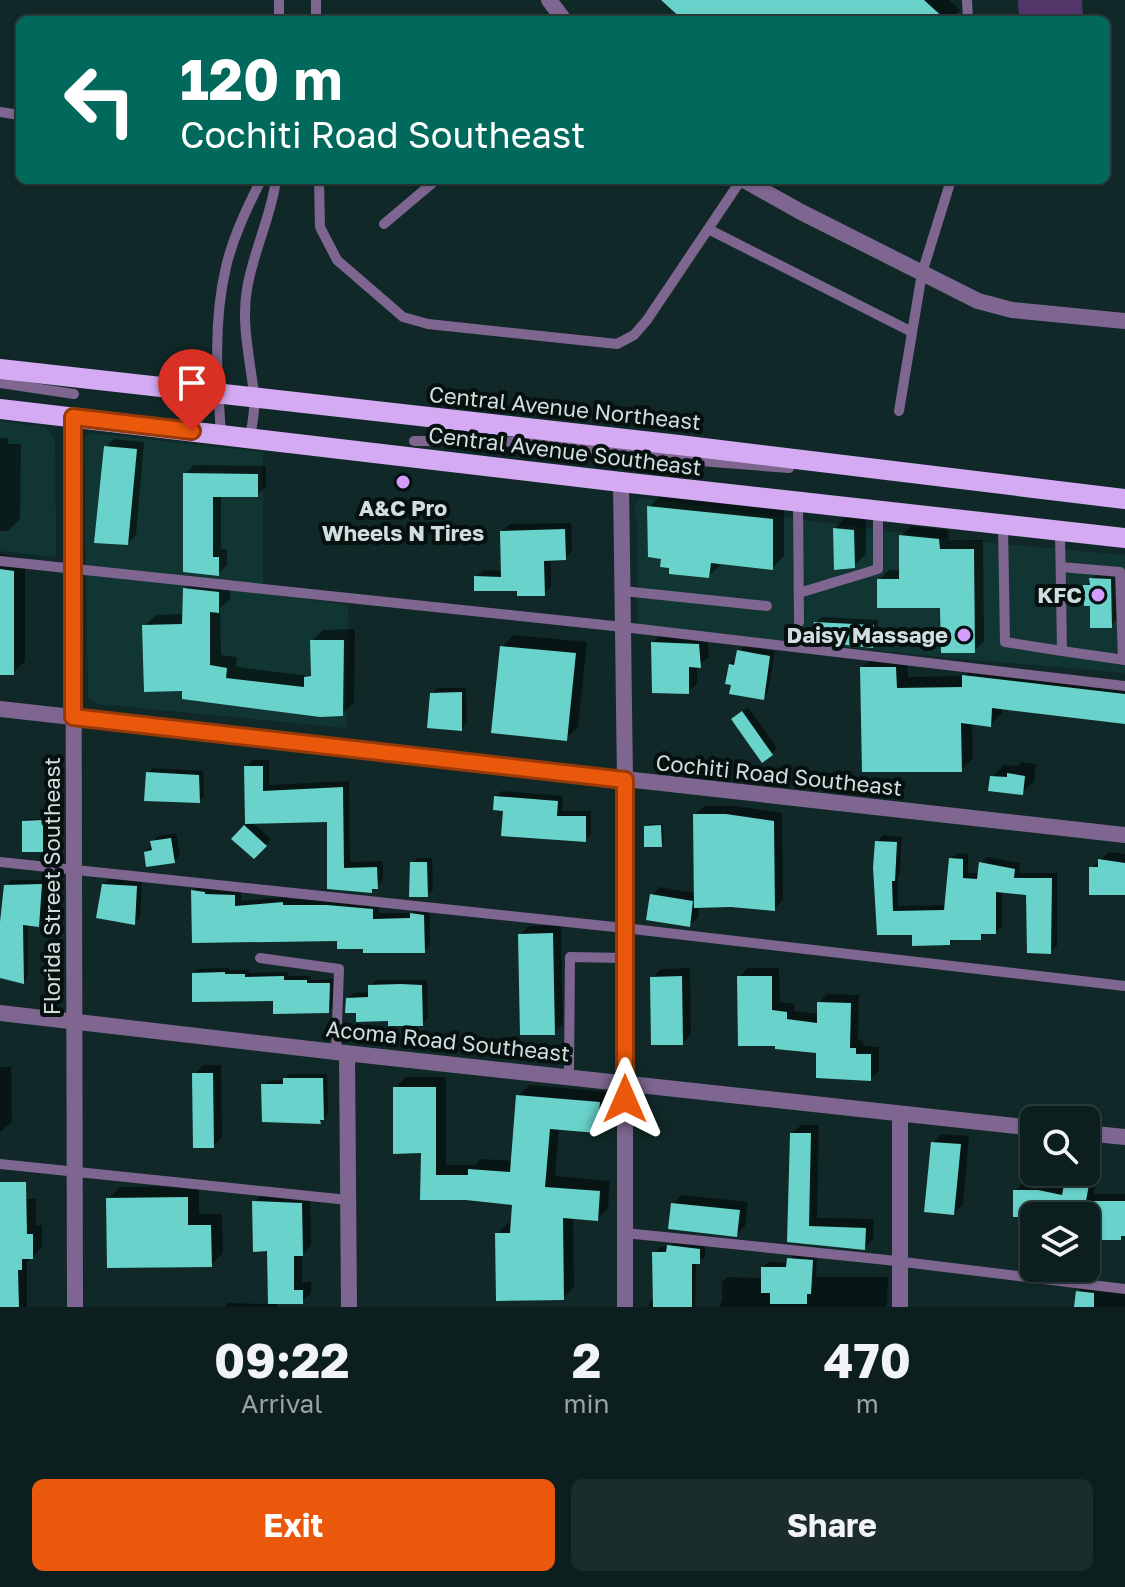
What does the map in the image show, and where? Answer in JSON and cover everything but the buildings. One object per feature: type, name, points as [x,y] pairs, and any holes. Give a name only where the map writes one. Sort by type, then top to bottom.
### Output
[{"type":"main road","name":"Central Avenue Northeast","points":[[0,369],[1125,499]]},
{"type":"main road","name":"Central Avenue Southeast","points":[[0,409],[1125,538]]},
{"type":"street","points":[[750,184],[963,294],[993,306],[1125,321]]},
{"type":"street","name":"Florida Street Southeast","points":[[73,417],[75,1307]]},
{"type":"street","points":[[621,482],[625,780],[625,1307]]},
{"type":"street","name":"Cochiti Road Southeast","points":[[0,709],[1125,835]]},
{"type":"street","name":"Acoma Road Southeast","points":[[0,1013],[1020,1127]]},
{"type":"street","points":[[342,1053],[349,1307]]},
{"type":"street","points":[[900,1114],[900,1307]]},
{"type":"street","points":[[1100,1134],[1125,1137]]},
{"type":"lane","points":[[221,434],[216,338],[219,305],[227,264],[259,184]]},
{"type":"lane","points":[[250,438],[254,397],[247,357],[247,288],[275,184]]},
{"type":"lane","points":[[319,184],[320,227],[337,260],[403,317],[428,324],[602,343],[625,342],[647,320],[739,184]]},
{"type":"lane","points":[[384,224],[431,184]]},
{"type":"lane","points":[[899,411],[922,273],[950,184]]},
{"type":"lane","points":[[708,229],[912,332]]},
{"type":"lane","points":[[0,383],[74,394]]},
{"type":"lane","name":"Central Avenue Northeast","points":[[414,441],[537,442],[1125,506]]},
{"type":"lane","points":[[798,502],[799,622]]},
{"type":"lane","points":[[799,593],[878,569],[878,511]]},
{"type":"lane","points":[[1003,524],[1005,642],[1124,660],[1120,572],[1061,567]]},
{"type":"lane","points":[[1060,531],[1062,651]]},
{"type":"lane","points":[[0,561],[623,627],[1125,686]]},
{"type":"lane","points":[[623,591],[767,606]]},
{"type":"lane","points":[[0,862],[624,928],[1125,986]]},
{"type":"lane","points":[[569,1076],[570,957],[624,958]]},
{"type":"lane","points":[[260,958],[339,969],[342,1053]]},
{"type":"lane","points":[[0,1164],[348,1200]]},
{"type":"lane","points":[[625,1233],[1125,1289]]},
{"type":"shaded area","points":[[1018,0],[1082,0],[1083,16],[1019,16]]},
{"type":"shaded area","points":[[0,421],[46,427],[55,440],[56,557],[0,551]]},
{"type":"shaded area","points":[[92,433],[263,452],[263,593],[348,605],[346,728],[98,704],[88,698],[84,443],[86,436]]},
{"type":"shaded area","points":[[640,498],[940,538],[1125,555],[1125,673],[637,625],[638,522],[634,508]]},
{"type":"place","name":"A&C Pro Wheels N Tires","points":[[403,482]]},
{"type":"place","name":"KFC","points":[[1098,595]]},
{"type":"place","name":"Daisy Massage","points":[[964,635]]},
{"type":"route","points":[[192,431],[73,417],[73,717],[625,780],[625,1099]]}]
